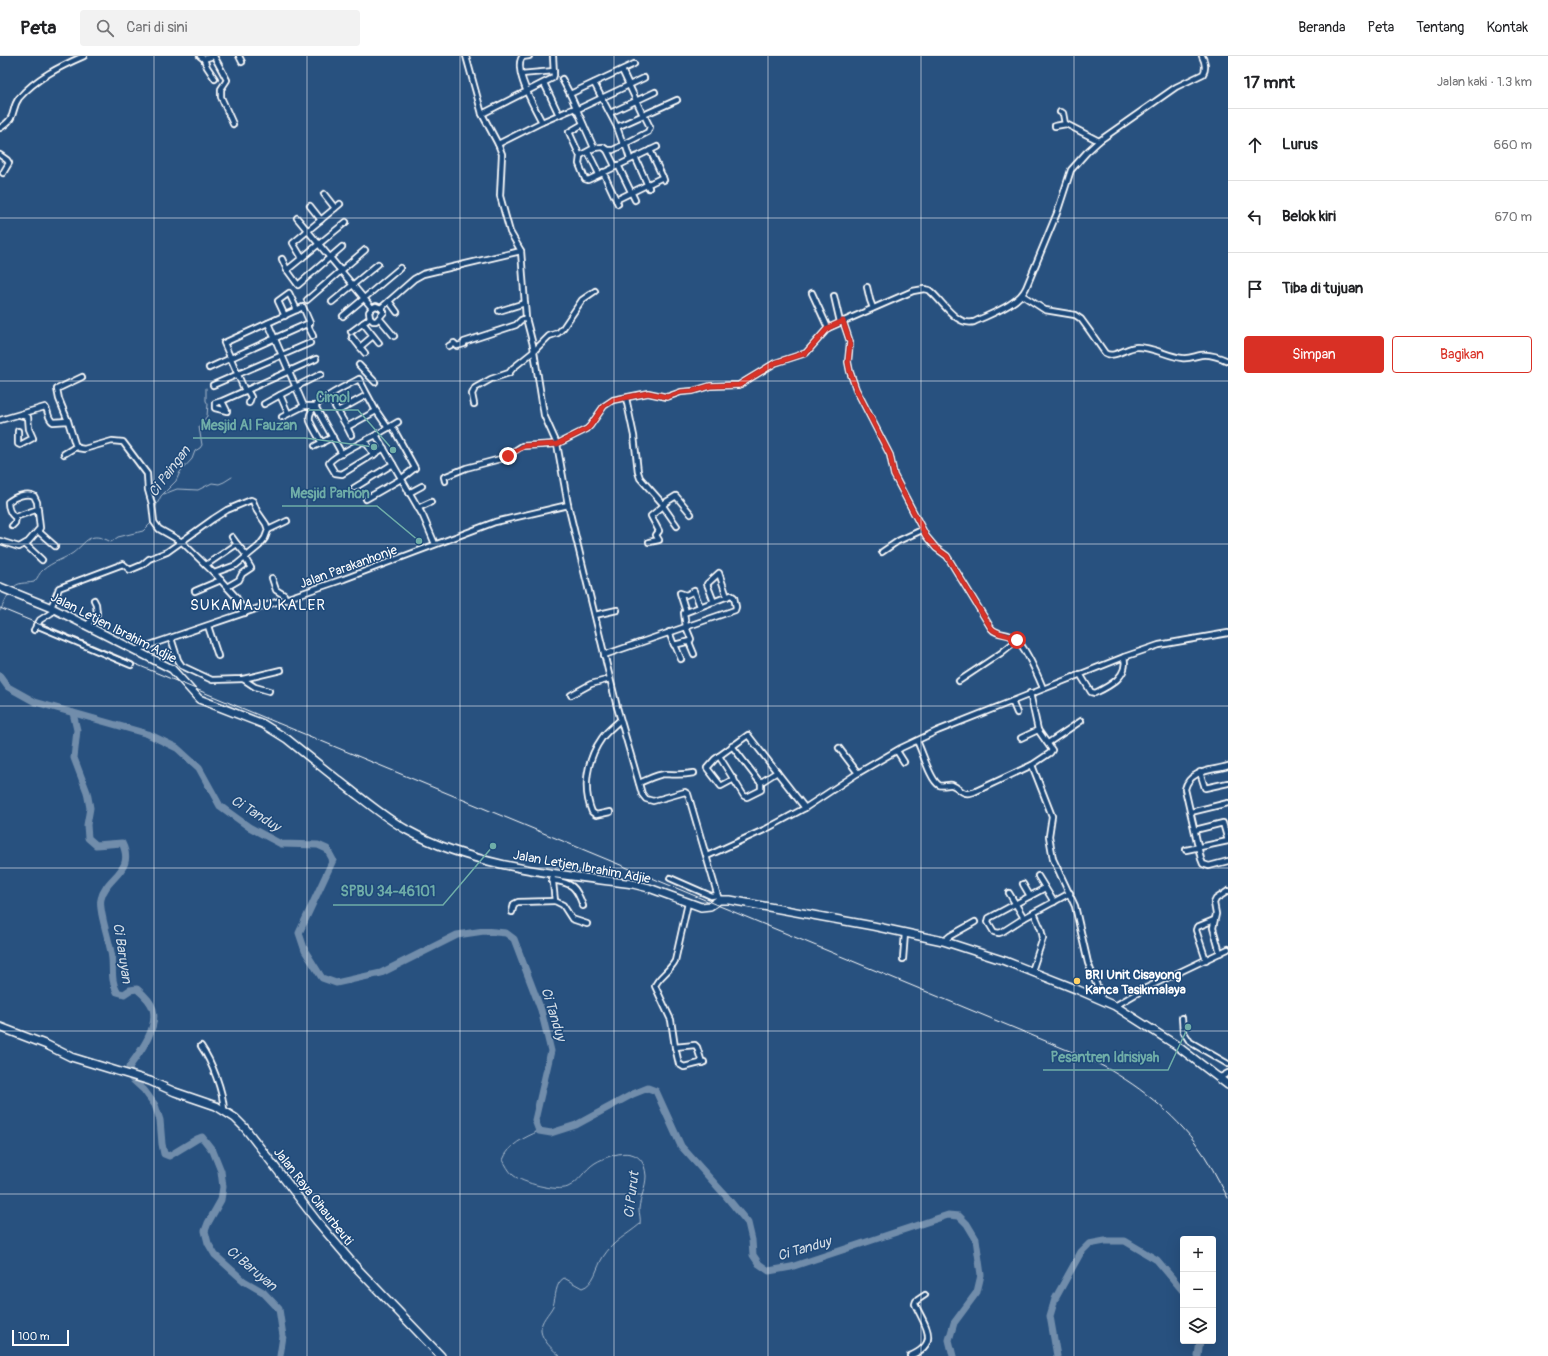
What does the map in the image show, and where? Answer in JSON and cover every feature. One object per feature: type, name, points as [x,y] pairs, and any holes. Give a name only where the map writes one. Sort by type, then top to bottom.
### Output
[{"type":"highway","name":"Jalan Letjen Ibrahim Adjie","points":[[7,590],[52,608],[172,670],[199,699],[262,724],[279,733],[376,810],[408,831],[434,843],[461,853],[552,876],[633,884],[649,888],[702,907],[710,906],[718,898],[944,941],[1032,972],[1102,999],[1176,1045],[1228,1084]]},
{"type":"highway","name":"Jalan Raya Cihaurbeuti","points":[[0,1027],[47,1045],[71,1057],[150,1081],[174,1092],[216,1106],[241,1122],[316,1220],[355,1266],[441,1356]]},
{"type":"street","points":[[0,128],[10,121],[18,100],[22,95],[52,71],[84,56]]},
{"type":"street","points":[[215,79],[202,57],[213,56],[227,80],[220,90],[221,97],[232,124]]},
{"type":"street","points":[[239,56],[242,62]]},
{"type":"street","points":[[466,56],[482,114],[502,154],[500,196],[510,232],[521,251],[526,318],[534,352],[544,415],[557,444],[568,505],[596,615],[604,655],[620,720],[642,794],[649,801],[685,792],[688,794],[718,898]]},
{"type":"street","points":[[529,56],[522,57],[520,61],[521,74],[527,92],[542,122]]},
{"type":"street","points":[[482,114],[553,78],[553,56]]},
{"type":"street","points":[[444,479],[466,468],[504,458],[522,446],[557,444],[590,426],[600,411],[608,403],[648,393],[667,397],[681,392],[693,391],[710,386],[739,385],[775,363],[806,353],[828,328],[905,294],[924,289],[935,295],[954,316],[963,322],[970,323],[1015,301],[1022,295],[1057,213],[1071,170],[1099,141],[1176,87],[1203,74],[1206,66],[1202,56]]},
{"type":"street","points":[[570,94],[634,64]]},
{"type":"street","points":[[580,156],[594,148],[603,147],[607,150],[614,150],[650,131],[650,127],[628,85],[622,70]]},
{"type":"street","points":[[521,74],[554,71]]},
{"type":"street","points":[[498,144],[542,122],[602,98],[644,78]]},
{"type":"street","points":[[562,79],[594,148]]},
{"type":"street","points":[[544,83],[559,115]]},
{"type":"street","points":[[594,83],[617,127],[624,144],[648,187]]},
{"type":"street","points":[[610,113],[655,92]]},
{"type":"street","points":[[617,127],[677,100]]},
{"type":"street","points":[[1060,112],[1063,113],[1065,124]]},
{"type":"street","points":[[583,124],[569,132],[580,156],[579,164],[585,179],[588,180],[657,147]]},
{"type":"street","points":[[1055,126],[1065,124],[1099,141]]},
{"type":"street","points":[[607,150],[632,192],[635,200]]},
{"type":"street","points":[[588,152],[617,202],[632,192],[648,187],[664,178],[650,150]]},
{"type":"street","points":[[0,155],[8,162],[8,165],[3,173]]},
{"type":"street","points":[[324,194],[335,208]]},
{"type":"street","points":[[302,258],[293,242],[340,204]]},
{"type":"street","points":[[310,206],[321,220]]},
{"type":"street","points":[[297,218],[372,308]]},
{"type":"street","points":[[287,270],[346,222]]},
{"type":"street","points":[[282,259],[287,270],[298,284],[342,247]]},
{"type":"street","points":[[307,300],[365,250]]},
{"type":"street","points":[[381,308],[414,279],[423,274],[521,251]]},
{"type":"street","points":[[332,302],[378,264]]},
{"type":"street","points":[[343,316],[400,268]]},
{"type":"street","points":[[867,288],[873,308]]},
{"type":"street","points":[[474,404],[472,392],[475,388],[498,376],[509,373],[513,368],[534,352],[548,336],[563,328],[582,300],[595,291]]},
{"type":"street","points":[[285,316],[278,301],[289,293],[297,310]]},
{"type":"street","points":[[812,293],[828,328]]},
{"type":"street","points":[[1022,295],[1045,310],[1075,315],[1081,319],[1107,354],[1112,355],[1127,348],[1143,347],[1184,358],[1210,355],[1228,361]]},
{"type":"street","points":[[834,296],[850,342],[848,362],[856,389],[890,455],[894,475],[922,530],[932,545],[947,556],[994,632],[1007,634],[1017,640],[1023,647],[1043,688]]},
{"type":"street","points":[[388,301],[397,312]]},
{"type":"street","points":[[499,311],[525,303]]},
{"type":"street","points":[[376,306],[381,308],[384,312],[376,321],[373,321],[368,312],[376,306]]},
{"type":"street","points":[[209,368],[230,358],[274,338],[310,323],[303,308],[224,343],[230,358],[238,375],[251,397],[249,403]]},
{"type":"street","points":[[351,332],[370,318]]},
{"type":"street","points":[[379,318],[394,336]]},
{"type":"street","points":[[449,346],[454,343],[457,346],[464,344],[464,342],[516,325],[521,320],[526,318]]},
{"type":"street","points":[[268,323],[304,406]]},
{"type":"street","points":[[363,323],[378,343]]},
{"type":"street","points":[[307,324],[313,336]]},
{"type":"street","points":[[360,347],[373,336]]},
{"type":"street","points":[[352,337],[364,353]]},
{"type":"street","points":[[213,385],[310,343]]},
{"type":"street","points":[[222,401],[316,359]]},
{"type":"street","points":[[359,365],[375,382]]},
{"type":"street","points":[[264,404],[321,374]]},
{"type":"street","points":[[322,443],[310,421],[311,413],[315,406],[367,374]]},
{"type":"street","points":[[82,377],[57,389],[59,399],[77,446],[84,449],[117,441],[123,442],[148,476],[148,490],[152,504],[153,521],[159,529],[182,542],[214,573],[236,598],[245,613]]},
{"type":"street","points":[[360,379],[376,411],[390,427],[416,467],[401,479],[366,499]]},
{"type":"street","points":[[280,395],[288,413]]},
{"type":"street","points":[[338,411],[367,395]]},
{"type":"street","points":[[329,396],[351,436]]},
{"type":"street","points":[[626,398],[634,436],[639,475],[664,505],[677,526]]},
{"type":"street","points":[[282,417],[304,406],[315,406]]},
{"type":"street","points":[[315,406],[342,454]]},
{"type":"street","points":[[0,420],[45,407],[50,419],[53,422],[68,421]]},
{"type":"street","points":[[347,427],[376,411]]},
{"type":"street","points":[[18,432],[19,445],[33,438],[29,429],[28,417],[20,415]]},
{"type":"street","points":[[384,448],[340,475],[334,473],[329,462],[398,422]]},
{"type":"street","points":[[376,435],[423,516],[435,544]]},
{"type":"street","points":[[315,446],[333,437]]},
{"type":"street","points":[[365,441],[374,455]]},
{"type":"street","points":[[64,454],[77,446]]},
{"type":"street","points":[[354,488],[393,464]]},
{"type":"street","points":[[409,493],[422,486]]},
{"type":"street","points":[[0,541],[19,547],[25,544],[38,531],[40,524],[37,500],[34,496],[28,494],[23,495],[8,502],[12,515],[16,517]]},
{"type":"street","points":[[649,542],[659,540],[656,535],[659,531],[651,516],[676,496],[691,514]]},
{"type":"street","points":[[131,665],[35,628],[43,617],[51,613],[58,594],[58,588],[123,564],[130,570],[142,565],[149,559],[167,552],[227,510],[251,500],[254,502],[257,511],[266,524],[268,530]]},
{"type":"street","points":[[418,508],[431,502]]},
{"type":"street","name":"Jalan Parakanhonje","points":[[135,650],[286,600],[495,522],[568,505]]},
{"type":"street","points":[[16,517],[38,509]]},
{"type":"street","points":[[12,526],[15,523],[16,517]]},
{"type":"street","points":[[214,573],[232,566],[246,557],[262,544],[268,530],[287,521]]},
{"type":"street","points":[[882,552],[898,541],[922,530]]},
{"type":"street","points":[[38,531],[55,546]]},
{"type":"street","points":[[227,587],[239,580],[242,574],[253,568],[232,536]]},
{"type":"street","points":[[25,544],[42,560]]},
{"type":"street","points":[[206,566],[237,544]]},
{"type":"street","points":[[714,602],[707,584],[719,573],[727,597]]},
{"type":"street","points":[[272,578],[276,590],[284,595],[286,600]]},
{"type":"street","points":[[195,591],[220,580]]},
{"type":"street","points":[[694,654],[689,642],[691,639],[686,627],[684,615],[686,612],[680,593],[686,595],[694,591],[700,606]]},
{"type":"street","points":[[604,655],[735,610],[736,607],[734,597],[732,595],[686,612]]},
{"type":"street","points":[[87,626],[97,614],[94,600]]},
{"type":"street","points":[[596,615],[617,610]]},
{"type":"street","points":[[208,626],[218,656]]},
{"type":"street","points":[[669,632],[673,644],[681,659]]},
{"type":"street","points":[[707,856],[766,829],[805,808],[858,773],[917,741],[1030,693],[1124,657],[1159,645],[1185,642],[1228,633]]},
{"type":"street","points":[[171,638],[178,660],[184,667],[212,680],[243,679],[281,670]]},
{"type":"street","points":[[958,682],[1001,653],[1017,640]]},
{"type":"street","points":[[675,646],[689,642]]},
{"type":"street","points":[[1080,674],[1091,692],[1095,693],[1112,684],[1118,678],[1125,669],[1126,664],[1124,657]]},
{"type":"street","points":[[243,679],[255,687],[269,691]]},
{"type":"street","points":[[571,695],[590,684],[610,679]]},
{"type":"street","points":[[917,741],[931,774],[938,784],[951,785],[964,793],[974,792],[1032,765],[1052,752],[1048,743],[1038,730],[1030,693]]},
{"type":"street","points":[[1012,701],[1017,713]]},
{"type":"street","points":[[610,812],[596,815],[592,812],[587,788],[587,772],[592,757],[602,738],[620,720]]},
{"type":"street","points":[[1048,743],[1081,721]]},
{"type":"street","points":[[1021,738],[1038,730]]},
{"type":"street","points":[[734,778],[724,786],[719,786],[707,768],[719,756],[748,734],[805,808]]},
{"type":"street","points":[[719,756],[745,797],[761,790],[761,782],[732,746]]},
{"type":"street","points":[[839,748],[858,773]]},
{"type":"street","points":[[897,751],[904,762]]},
{"type":"street","points":[[1032,765],[1052,816],[1049,836],[1053,860],[1070,893],[1077,914],[1088,963],[1102,999]]},
{"type":"street","points":[[1228,766],[1200,772],[1188,782],[1185,789],[1203,864],[1206,866],[1228,861]]},
{"type":"street","points":[[761,782],[777,772]]},
{"type":"street","points":[[1200,772],[1205,788],[1228,783]]},
{"type":"street","points":[[639,783],[660,775],[667,774],[680,776],[694,773]]},
{"type":"street","points":[[1191,812],[1228,803]]},
{"type":"street","points":[[1186,850],[1228,841],[1223,823],[1194,830]]},
{"type":"street","points":[[552,876],[555,900]]},
{"type":"street","points":[[552,876],[573,886],[579,895],[583,906]]},
{"type":"street","points":[[1038,876],[1054,902]]},
{"type":"street","points":[[670,878],[718,898]]},
{"type":"street","points":[[1024,884],[1030,896]]},
{"type":"street","points":[[1045,888],[988,919],[988,922],[994,932],[1002,932],[1070,893]]},
{"type":"street","points":[[1220,953],[1214,933],[1214,920],[1216,914],[1214,902],[1228,891]]},
{"type":"street","points":[[1009,893],[1024,918]]},
{"type":"street","points":[[512,912],[514,904],[518,902],[555,900],[563,905],[572,919],[587,924]]},
{"type":"street","points":[[675,1047],[695,1045],[703,1063],[684,1067],[678,1062],[675,1047],[672,1020],[655,986],[657,981],[672,968],[675,961],[688,903]]},
{"type":"street","points":[[1032,972],[1043,938],[1034,913]]},
{"type":"street","points":[[1206,960],[1196,930],[1200,925],[1214,920]]},
{"type":"street","points":[[944,941],[975,922]]},
{"type":"street","points":[[903,959],[905,933]]},
{"type":"street","points":[[1115,1006],[1228,949]]},
{"type":"street","points":[[1182,1018],[1183,1031],[1190,1042],[1228,1064]]},
{"type":"street","points":[[201,1046],[208,1058],[222,1096],[224,1110]]},
{"type":"street","points":[[1218,1076],[1228,1073]]},
{"type":"street","points":[[910,1356],[924,1349],[928,1342],[928,1334],[914,1304],[925,1295]]},
{"type":"waterway","name":"Ci Paingan","points":[[155,508],[161,496],[176,481],[180,472],[192,459],[195,451],[202,445],[199,427],[207,416],[208,404],[206,401],[206,388]]},
{"type":"waterway","points":[[164,494],[177,489],[198,490],[212,483],[219,484],[232,477]]},
{"type":"waterway","name":"Ci Paingan","points":[[12,589],[14,586],[19,584],[34,582],[40,573],[47,567],[73,553],[93,537],[98,537],[111,542],[118,537],[143,531],[152,522]]},
{"type":"waterway","name":"Ci Paingan","points":[[0,611],[9,593]]},
{"type":"waterway","name":"Ci Tanduy","points":[[0,676],[8,687],[35,702],[148,734],[177,748],[199,768],[220,806],[249,827],[281,844],[318,845],[327,849],[333,860],[299,933],[305,951],[322,978],[336,983],[381,973],[457,935],[484,931],[506,933],[514,939],[541,1010],[551,1051],[535,1120],[539,1131],[551,1133],[576,1125],[633,1094],[648,1088],[656,1091],[681,1146],[748,1223],[752,1240],[753,1255],[759,1264],[769,1271],[791,1267],[948,1215],[959,1216],[967,1224],[976,1239],[981,1275],[977,1292],[954,1323],[949,1340],[953,1356]]},
{"type":"waterway","name":"Ci Baruyan","points":[[73,713],[77,730],[74,758],[87,792],[90,808],[87,825],[88,838],[96,845],[122,843],[125,853],[123,867],[108,885],[101,899],[101,911],[111,953],[114,984],[117,992],[124,994],[130,990],[137,989],[149,1000],[153,1009],[154,1017],[151,1032],[143,1047],[129,1067],[132,1079],[144,1090],[155,1105],[160,1120],[164,1154],[169,1156],[202,1137],[213,1151],[221,1171],[223,1187],[221,1200],[205,1231],[208,1243],[215,1255],[244,1281],[263,1292],[279,1309],[283,1336],[280,1356]]},
{"type":"waterway","name":"Ci Purut","points":[[539,1131],[513,1146],[503,1160],[513,1175],[531,1184],[548,1188],[568,1187],[595,1163],[611,1156],[627,1153],[640,1159],[644,1166],[646,1176],[639,1209],[640,1224],[616,1242],[607,1251],[595,1275],[586,1286],[582,1288],[564,1278],[559,1283],[553,1306],[543,1321],[541,1331],[551,1348],[560,1356]]},
{"type":"waterway","name":"Ci Tanduy","points":[[1057,1356],[1050,1316],[1055,1299],[1081,1252],[1089,1244],[1105,1241],[1125,1241],[1157,1260],[1180,1287]]},
{"type":"waterway","name":"Ci Tanduy","points":[[1198,1356],[1200,1344]]},
{"type":"railway","points":[[0,608],[1089,1059],[1119,1075],[1160,1105],[1195,1142],[1213,1169],[1228,1198]]},
{"type":"place","name":"Mesjid Al Fauzan","points":[[374,447]]},
{"type":"place","name":"Cimol","points":[[393,450]]},
{"type":"place","name":"Mesjid Parhon","points":[[419,541]]},
{"type":"place","name":"SPBU 34-46101","points":[[493,846]]},
{"type":"place","name":"BRI Unit Cisayong Kanca Tasikmalaya","points":[[1077,981]]},
{"type":"place","name":"Pesantren Idrisiyah","points":[[1188,1027]]},
{"type":"district","name":"SUKAMAJU KALER","points":[[258,605]]},
{"type":"route","points":[[508,456],[520,447],[557,444],[587,429],[604,406],[613,400],[648,393],[667,397],[681,392],[700,390],[715,385],[739,385],[775,363],[806,353],[812,348],[828,328],[843,321],[850,342],[848,362],[856,389],[890,455],[894,475],[922,529],[932,545],[947,556],[994,632],[1007,634],[1017,640]]}]
